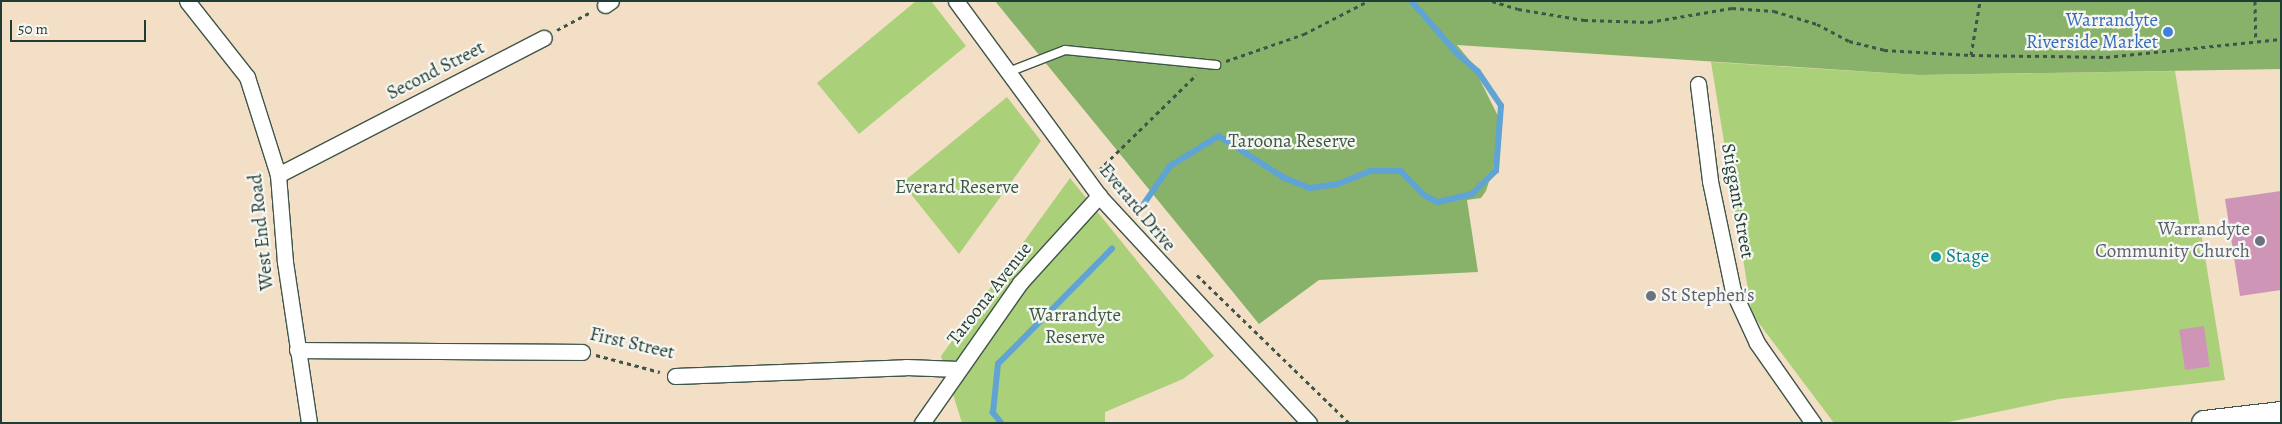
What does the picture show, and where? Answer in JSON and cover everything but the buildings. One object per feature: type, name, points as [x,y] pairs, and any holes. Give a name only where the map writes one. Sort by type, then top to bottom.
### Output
[{"type":"main road","points":[[2204,423],[2281,414]]},
{"type":"street","name":"West End Road","points":[[187,1],[247,77],[278,175],[296,350],[309,423]]},
{"type":"street","name":"Everard Drive","points":[[956,1],[1011,71],[1099,196],[1309,423]]},
{"type":"street","name":"Second Street","points":[[278,175],[544,38]]},
{"type":"street","name":"Stiggant Street","points":[[1698,84],[1710,181],[1733,291],[1757,343],[1813,423]]},
{"type":"street","name":"Taroona Avenue","points":[[922,423],[1020,283],[1099,196]]},
{"type":"street","name":"First Street","points":[[296,350],[582,352]]},
{"type":"street","name":"First Street","points":[[675,376],[906,367],[958,369]]},
{"type":"lane","points":[[1011,71],[1065,50],[1212,64]]},
{"type":"path","points":[[1357,1],[1362,4]]},
{"type":"path","points":[[1088,182],[1212,64],[1304,34],[1368,1]]},
{"type":"path","points":[[1492,1],[1518,9],[1584,20],[1649,22],[1732,8],[1774,11],[1817,24],[1849,41],[1884,50],[1971,55],[2106,57],[2256,40],[2281,39]]},
{"type":"path","points":[[1971,55],[1980,1]]},
{"type":"path","points":[[2255,1],[2256,40]]},
{"type":"path","points":[[544,38],[608,3]]},
{"type":"path","points":[[1099,171],[1105,178]]},
{"type":"path","points":[[1192,271],[1349,423]]},
{"type":"path","name":"First Street","points":[[582,352],[675,376]]},
{"type":"green space","name":"Everard Reserve","points":[[916,1],[931,1],[966,46],[859,134],[817,83]]},
{"type":"green space","name":"Taroona Reserve","points":[[995,1],[2281,1],[2281,69],[1919,75],[1457,45],[1471,62],[1500,120],[1493,169],[1486,191],[1481,198],[1467,200],[1478,272],[1319,280],[1259,324]]},
{"type":"green space","points":[[1711,62],[1919,75],[2175,71],[2225,380],[2059,399],[1944,423],[1834,423],[1752,314]]},
{"type":"green space","name":"Everard Reserve","points":[[1007,97],[1041,141],[959,254],[902,183]]},
{"type":"green space","name":"Warrandyte Reserve","points":[[1070,178],[1214,356],[1183,379],[1105,412],[1105,423],[962,423],[941,356]]},
{"type":"waterway","points":[[1139,211],[1170,166],[1219,136],[1285,178],[1310,188],[1338,184],[1370,171],[1401,171],[1424,195],[1438,202],[1472,194],[1496,171],[1501,106],[1478,72],[1457,54],[1411,1]]},
{"type":"waterway","points":[[1001,423],[993,413],[998,364],[1112,249]]},
{"type":"place","name":"Warrandyte Riverside Market","points":[[2168,32]]},
{"type":"place","name":"Warrandyte Community Church","points":[[2260,241]]},
{"type":"place","name":"Stage","points":[[1936,257]]},
{"type":"place","name":"St Stephen's","points":[[1651,296]]}]
